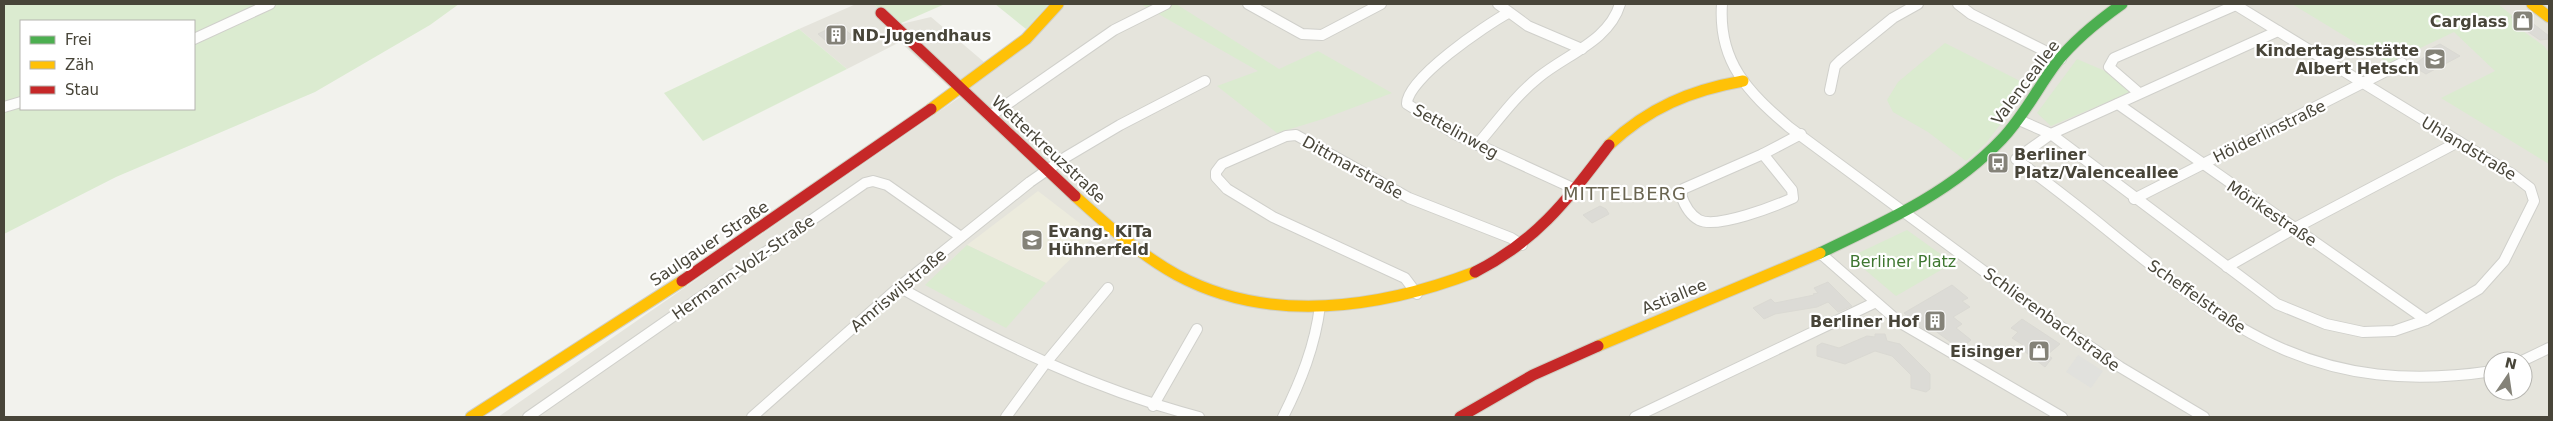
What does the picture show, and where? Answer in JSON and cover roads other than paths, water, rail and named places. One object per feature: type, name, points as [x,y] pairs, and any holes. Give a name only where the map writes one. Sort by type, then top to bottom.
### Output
[{"type":"street","points":[[195,39],[270,4]]},
{"type":"street","name":"Saulgauer Straße","points":[[471,417],[678,284],[960,88],[1026,39],[1058,4]]},
{"type":"street","points":[[1139,4],[1150,11]]},
{"type":"street","points":[[990,116],[1055,68],[1114,30],[1166,4]]},
{"type":"street","points":[[1248,4],[1302,34],[1312,36],[1322,35],[1381,4]]},
{"type":"street","points":[[1498,4],[1528,26],[1582,48]]},
{"type":"street","points":[[1477,145],[1526,89],[1551,68],[1602,34],[1617,14],[1620,4]]},
{"type":"street","name":"Schlierenbachstraße","points":[[1722,4],[1723,41],[1728,57],[1742,80],[1758,98],[1904,214],[2099,354],[2204,417]]},
{"type":"street","points":[[1830,90],[1836,66],[1840,61],[1893,18],[1918,4]]},
{"type":"street","points":[[1958,4],[1971,14],[2061,59]]},
{"type":"street","name":"Valenceallee","points":[[1904,214],[1969,171],[2019,120],[2061,59],[2094,25],[2122,4]]},
{"type":"street","points":[[2139,93],[2109,67],[2114,58],[2235,4]]},
{"type":"street","name":"Uhlandstraße","points":[[2019,120],[2051,134],[2277,304],[2326,324],[2363,332],[2394,331],[2426,320],[2479,289],[2504,261],[2534,201],[2530,188],[2522,181],[2235,4]]},
{"type":"street","points":[[2532,4],[2547,13]]},
{"type":"street","points":[[880,13],[960,88]]},
{"type":"street","name":"Settelinweg","points":[[1508,13],[1481,28],[1450,50],[1409,94],[1406,100],[1413,109],[1477,145],[1577,190]]},
{"type":"street","points":[[2051,134],[2278,31]]},
{"type":"street","name":"Hölderlinstraße","points":[[2134,198],[2364,84],[2402,63]]},
{"type":"street","name":"Wetterkreuzstraße","points":[[960,88],[1120,234],[1140,251],[1180,276],[1216,292],[1241,299],[1320,306],[1378,301],[1417,294],[1486,268],[1522,245],[1551,220],[1577,190],[1611,143],[1650,110],[1691,91],[1742,80]]},
{"type":"street","name":"Amriswilstraße","points":[[752,417],[899,287],[1047,169],[1120,125],[1204,81]]},
{"type":"street","points":[[4,107],[20,102]]},
{"type":"street","name":"Mörikestraße","points":[[2118,104],[2202,165],[2426,320]]},
{"type":"street","points":[[1763,154],[1792,190],[1793,198],[1716,222],[1701,221],[1694,217],[1680,195],[1683,189],[1763,154],[1801,134]]},
{"type":"street","name":"Scheffelstraße","points":[[2051,134],[2016,160],[2194,298],[2228,322],[2263,341],[2316,362],[2377,376],[2421,379],[2483,372]]},
{"type":"street","name":"Dittmarstraße","points":[[1417,294],[1406,278],[1264,212],[1235,194],[1219,182],[1216,177],[1218,168],[1222,164],[1286,136],[1296,135],[1409,198],[1511,238],[1522,245]]},
{"type":"street","points":[[2227,267],[2295,228],[2458,142]]},
{"type":"street","name":"Hermann-Volz-Straße","points":[[528,417],[865,183],[874,181],[887,185],[961,237]]},
{"type":"street","name":"Astiallee","points":[[1460,417],[1550,368],[1820,253],[1904,214]]},
{"type":"street","points":[[1820,253],[1874,303],[1918,334],[2062,417]]},
{"type":"street","points":[[899,287],[980,334],[1044,365],[1096,387],[1153,406],[1199,417]]},
{"type":"street","points":[[1006,417],[1044,365],[1108,288]]},
{"type":"street","points":[[1635,417],[1874,303]]},
{"type":"street","points":[[1283,417],[1299,385],[1314,344],[1320,306]]},
{"type":"street","points":[[1153,406],[1197,329]]},
{"type":"street","points":[[2533,356],[2549,348]]},
{"type":"place","name":"Carglass","points":[[2523,21]]},
{"type":"place","name":"ND-Jugendhaus","points":[[836,35]]},
{"type":"place","name":"Kindertagesstätte Albert Hetsch","points":[[2435,59]]},
{"type":"place","name":"Berliner Platz/Valenceallee","points":[[1998,163]]},
{"type":"place","name":"Evang. KiTa Hühnerfeld","points":[[1032,240]]},
{"type":"place","name":"Berliner Hof","points":[[1935,321]]},
{"type":"place","name":"Eisinger","points":[[2039,351]]},
{"type":"district","name":"MITTELBERG","points":[[1625,194]]},
{"type":"park label","name":"Berliner Platz","points":[[1903,261]]}]
